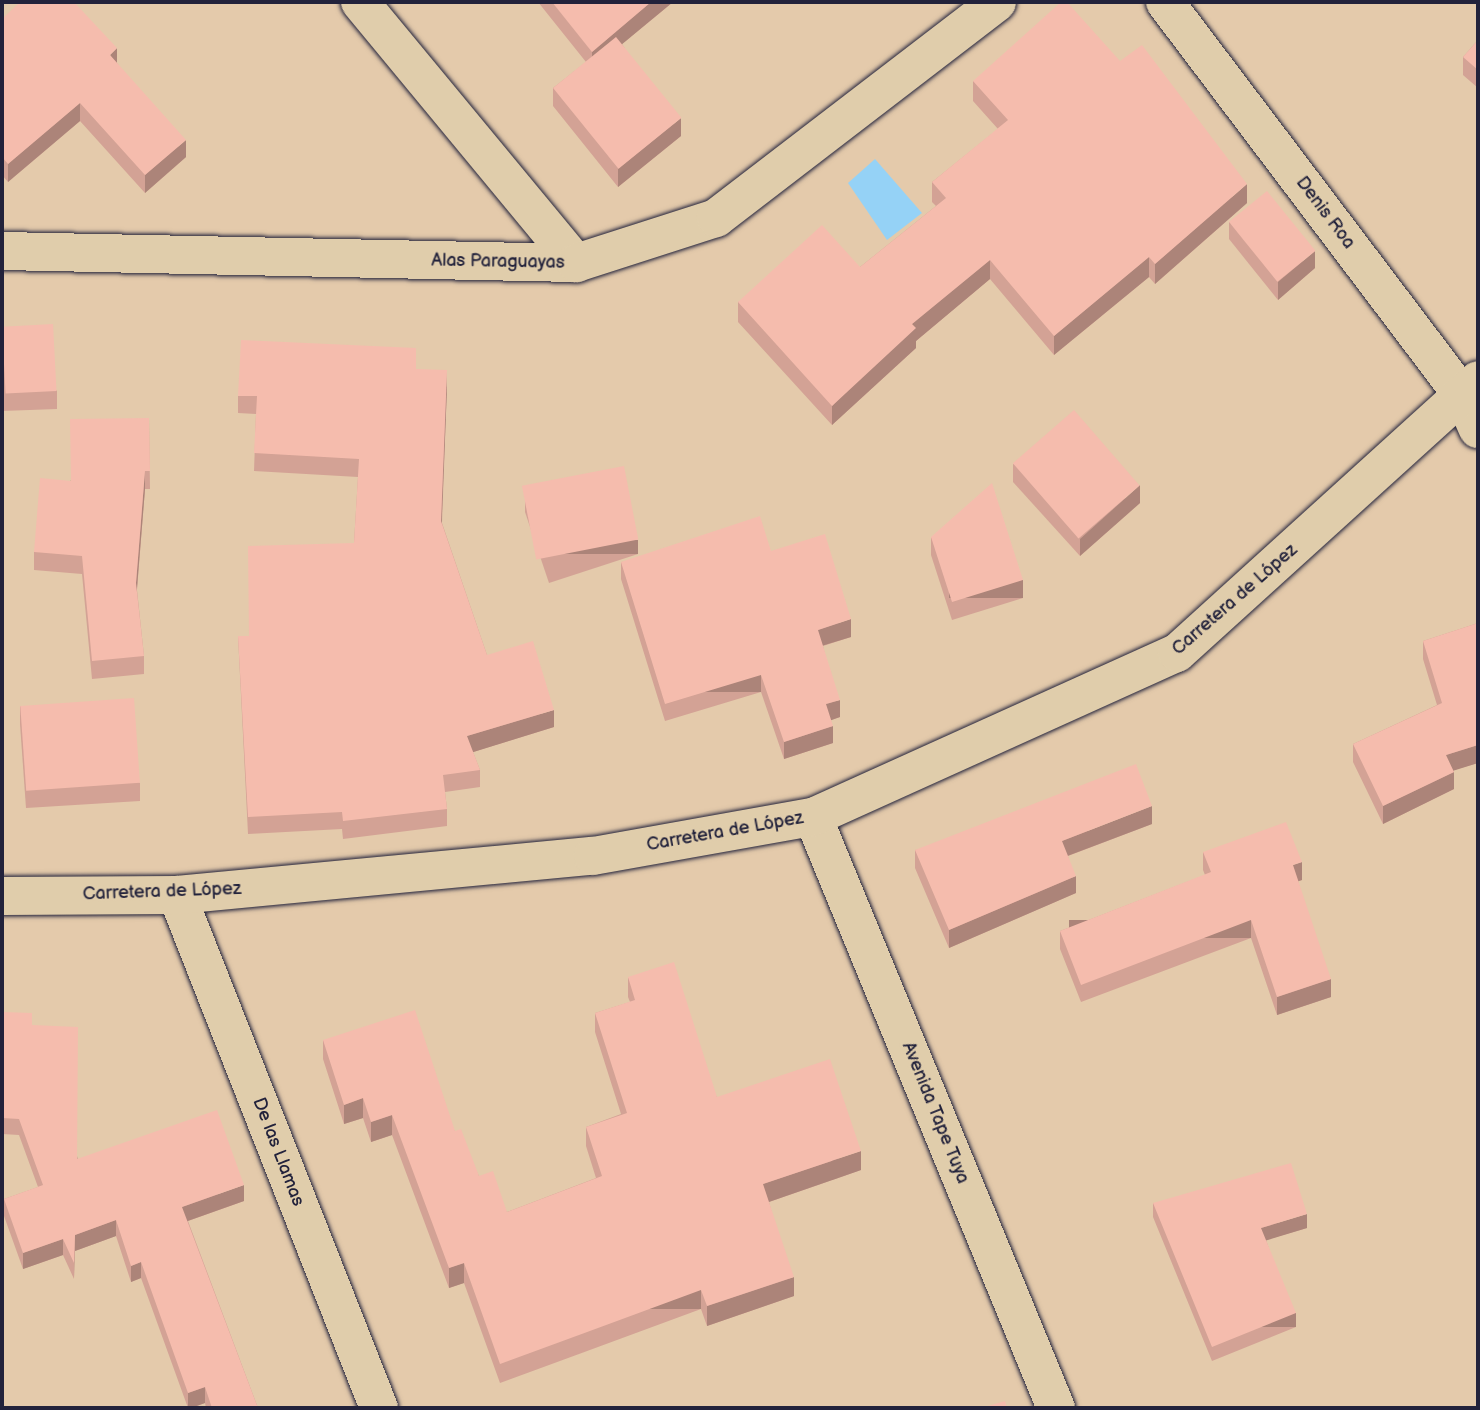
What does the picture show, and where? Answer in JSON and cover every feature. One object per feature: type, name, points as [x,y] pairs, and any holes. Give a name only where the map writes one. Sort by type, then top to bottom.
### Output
[{"type":"street","points":[[360,2],[576,263]]},
{"type":"street","name":"Alas Paraguayas","points":[[2,251],[576,263],[716,218],[998,2]]},
{"type":"street","name":"Denis Roa","points":[[1166,2],[1474,402]]},
{"type":"street","name":"Carretera de López","points":[[2,896],[177,895],[593,856],[813,817],[1177,653],[1474,402]]},
{"type":"street","name":"Avenida Tape Tuya","points":[[813,817],[1056,1408]]},
{"type":"street","name":"De las Llamas","points":[[177,895],[379,1408]]},
{"type":"water","points":[[875,159],[922,213],[887,240],[848,183]]},
{"type":"building","points":[[20,2],[74,2],[117,48],[110,55],[186,140],[145,175],[80,103],[8,164],[2,157],[2,19]]},
{"type":"building","points":[[552,2],[651,2],[592,52]]},
{"type":"building","points":[[1061,2],[1067,2],[1120,61],[1142,45],[1247,184],[1155,264],[1149,257],[1054,336],[990,260],[912,324],[916,328],[832,406],[738,302],[822,225],[860,267],[946,198],[932,182],[1008,120],[973,81]]},
{"type":"building","points":[[616,37],[681,118],[619,169],[553,88]]},
{"type":"building","points":[[1478,40],[1478,70],[1463,57]]},
{"type":"building","points":[[1267,191],[1315,251],[1277,282],[1229,222]]},
{"type":"building","points":[[53,324],[57,391],[6,394],[2,327]]},
{"type":"building","points":[[241,340],[416,348],[416,369],[447,370],[441,521],[487,655],[533,641],[554,710],[467,736],[480,770],[443,775],[447,809],[343,821],[342,812],[248,817],[238,636],[249,636],[248,546],[354,543],[359,459],[254,453],[257,396],[238,396]]},
{"type":"building","points":[[1074,410],[1140,485],[1078,539],[1013,463]]},
{"type":"building","points":[[149,418],[150,471],[145,471],[136,583],[144,656],[92,661],[82,556],[34,552],[40,478],[71,481],[70,419]]},
{"type":"building","points":[[624,466],[638,540],[536,559],[522,486]]},
{"type":"building","points":[[992,483],[1023,580],[952,602],[931,537]]},
{"type":"building","points":[[760,516],[771,551],[825,534],[851,619],[818,630],[840,700],[826,704],[833,726],[784,742],[761,675],[665,704],[621,562]]},
{"type":"building","points":[[1478,623],[1478,745],[1446,755],[1454,772],[1383,806],[1353,744],[1442,703],[1423,641]]},
{"type":"building","points":[[134,698],[140,783],[26,791],[20,706]]},
{"type":"building","points":[[1136,764],[1152,806],[1062,841],[1076,876],[949,930],[915,850]]},
{"type":"building","points":[[1286,822],[1302,862],[1293,865],[1331,979],[1277,997],[1251,920],[1081,985],[1060,931],[1211,872],[1203,852]]},
{"type":"building","points":[[674,962],[717,1097],[830,1059],[861,1151],[763,1184],[794,1277],[707,1306],[701,1290],[500,1364],[464,1263],[449,1268],[392,1115],[371,1122],[363,1098],[344,1105],[323,1040],[415,1010],[455,1131],[461,1129],[479,1176],[493,1171],[507,1212],[602,1176],[586,1127],[627,1113],[595,1013],[635,1000],[628,977]]},
{"type":"building","points":[[2,1012],[32,1013],[32,1025],[78,1027],[77,1159],[217,1110],[244,1185],[182,1207],[258,1408],[212,1408],[205,1387],[188,1393],[141,1262],[131,1266],[116,1220],[75,1235],[74,1263],[63,1239],[23,1253],[4,1199],[43,1185],[19,1119],[2,1118]]},
{"type":"building","points":[[1291,1163],[1307,1214],[1261,1228],[1296,1313],[1212,1347],[1153,1203]]},
{"type":"building","points":[[1005,1401],[1007,1408],[981,1408]]}]
